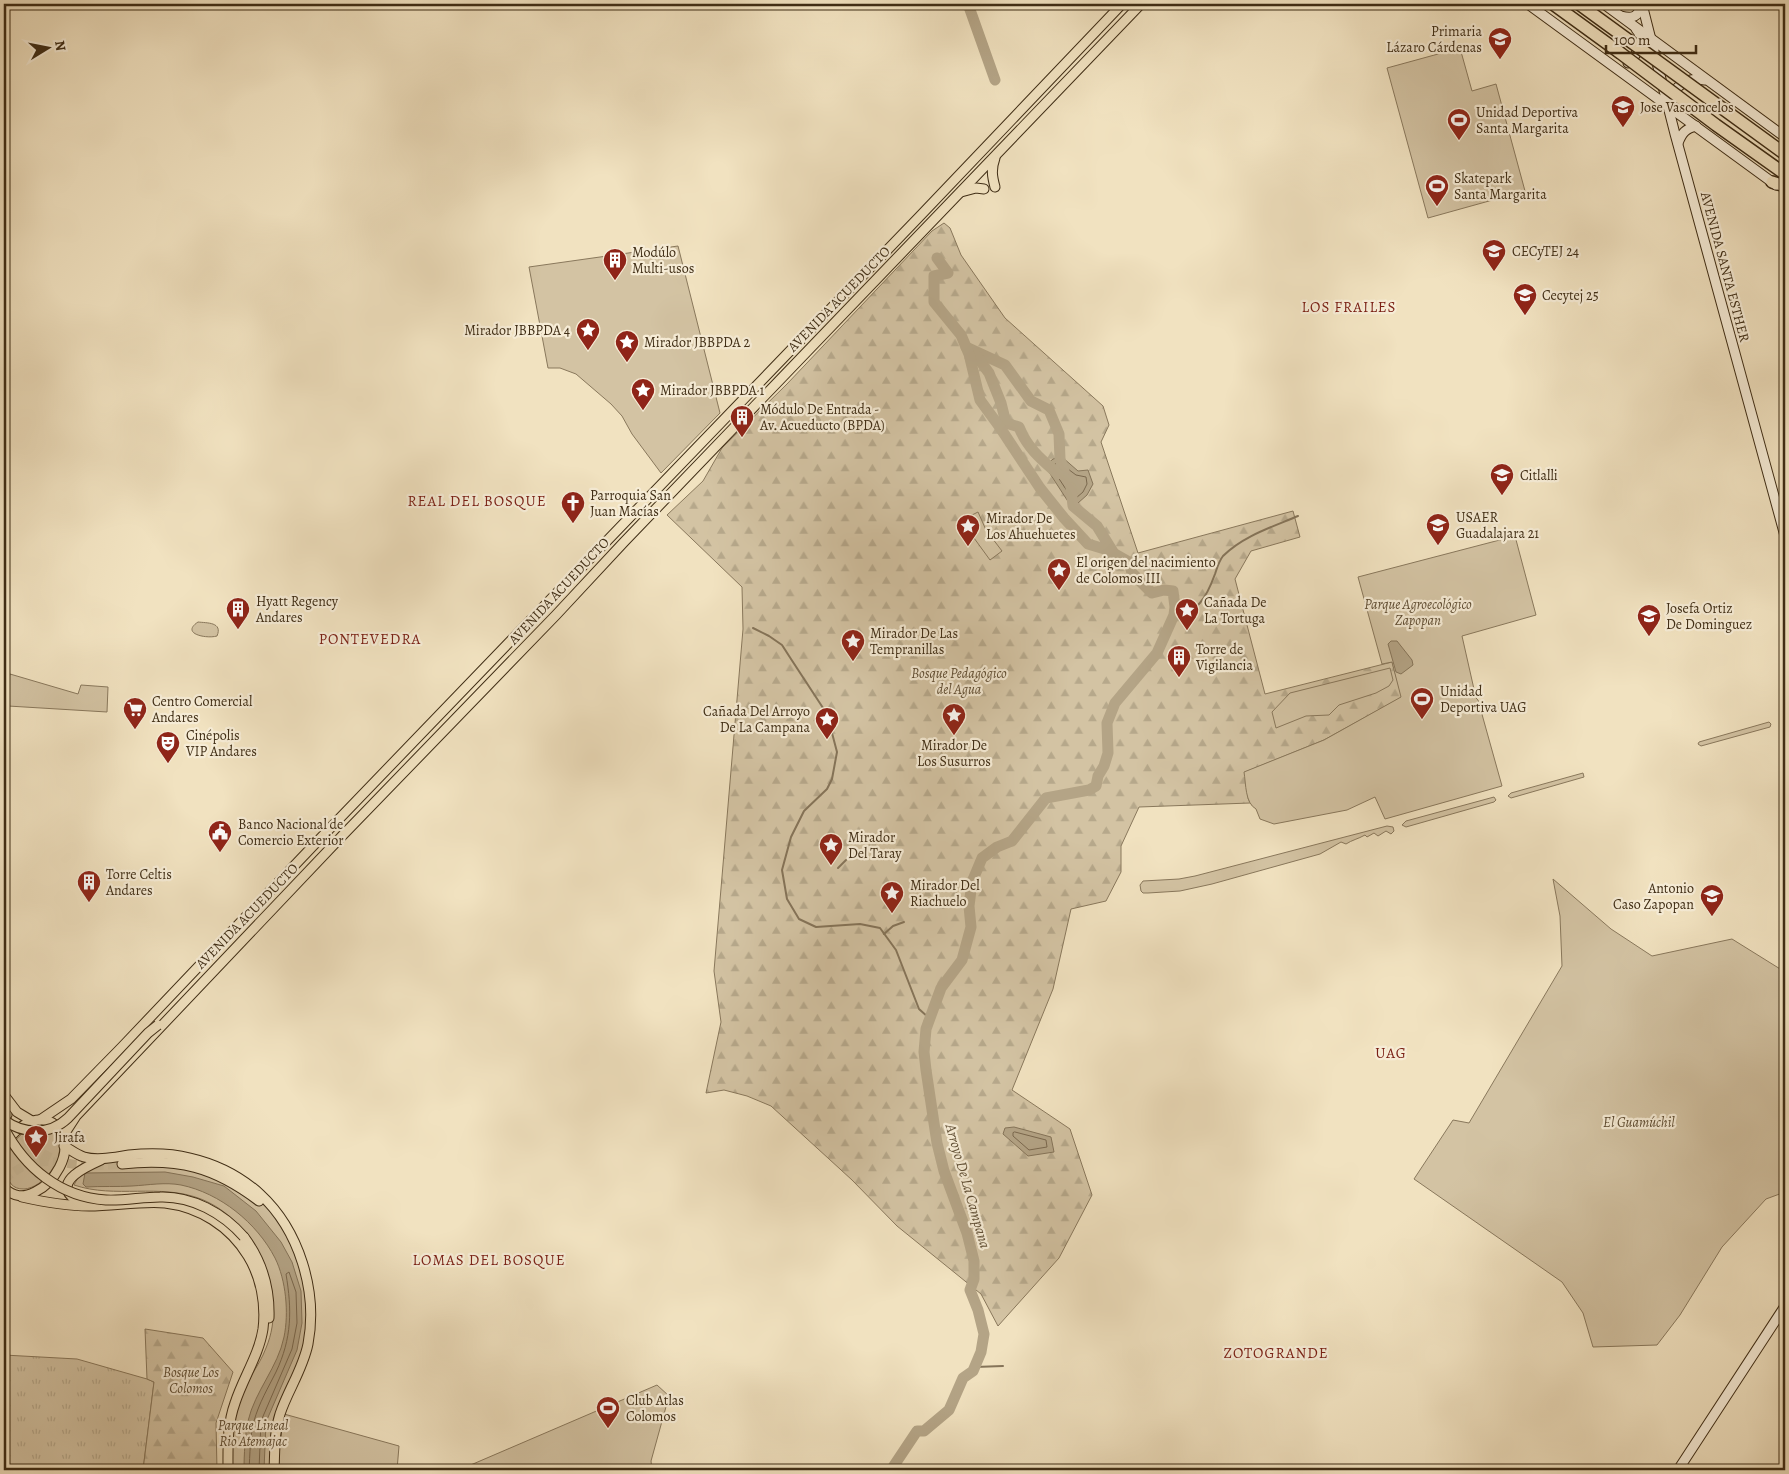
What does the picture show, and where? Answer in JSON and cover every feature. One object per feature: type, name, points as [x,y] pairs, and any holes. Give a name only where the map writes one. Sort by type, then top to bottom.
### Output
[{"type":"highway","points":[[1553,4],[1785,174]]},
{"type":"highway","points":[[1578,4],[1785,154]]},
{"type":"highway","points":[[1772,182],[1785,186]]},
{"type":"main road","name":"AVENIDA ACUEDUCTO","points":[[4,1145],[16,1130],[71,1098],[122,1047],[1122,4]]},
{"type":"main road","name":"AVENIDA ACUEDUCTO","points":[[63,1136],[76,1116],[168,1019],[1140,4]]},
{"type":"main road","points":[[1528,4],[1785,191]]},
{"type":"main road","points":[[1604,4],[1785,137]]},
{"type":"main road","points":[[1620,16],[1636,17],[1642,4]]},
{"type":"main road","name":"AVENIDA SANTA ESTHER","points":[[1642,4],[1678,144],[1785,536]]},
{"type":"main road","points":[[1628,63],[1636,56],[1640,46],[1639,33],[1635,28]]},
{"type":"main road","points":[[1610,62],[1628,63],[1642,55],[1651,38]]},
{"type":"main road","points":[[1669,106],[1677,88],[1691,80],[1708,81]]},
{"type":"main road","points":[[1683,116],[1680,108],[1680,95],[1691,80]]},
{"type":"main road","points":[[1678,144],[1682,133],[1688,128],[1696,126]]},
{"type":"main road","points":[[996,187],[992,176],[992,168],[997,154]]},
{"type":"main road","points":[[960,192],[976,188],[984,189]]},
{"type":"main road","points":[[762,380],[771,390]]},
{"type":"main road","points":[[4,1095],[6,1114],[17,1128],[28,1131],[44,1131],[58,1126],[68,1118],[148,1033],[168,1019]]},
{"type":"main road","points":[[4,1198],[37,1192],[49,1182],[60,1165],[64,1146],[63,1136],[51,1123],[21,1115],[6,1114]]},
{"type":"main road","points":[[4,1128],[19,1154],[32,1168],[65,1190],[87,1198],[107,1200],[159,1197],[188,1201],[218,1214],[244,1237],[262,1268],[270,1304],[263,1348],[244,1382]]},
{"type":"main road","points":[[64,1146],[84,1157],[106,1158],[158,1154],[187,1157],[222,1168],[241,1179],[260,1194],[281,1219],[295,1244],[303,1267],[309,1296],[310,1320],[304,1361],[280,1414],[276,1430],[274,1470]]},
{"type":"main road","points":[[106,1158],[76,1173],[69,1182],[68,1190],[69,1194],[77,1199],[113,1204]]},
{"type":"main road","points":[[122,1164],[170,1162],[198,1168],[241,1188],[281,1219]]},
{"type":"main road","points":[[4,1188],[17,1196],[60,1204],[92,1206],[163,1203],[181,1206],[198,1212],[219,1224],[244,1248],[251,1260],[261,1287],[264,1315],[259,1346],[231,1416],[228,1432],[228,1470]]},
{"type":"main road","points":[[1678,1470],[1785,1306]]},
{"type":"green space","name":"Unidad Deportiva Santa Margarita","points":[[1460,48],[1472,91],[1496,84],[1525,191],[1428,218],[1387,68]]},
{"type":"green space","name":"Bosque Pedagógico del Agua","points":[[944,223],[950,228],[961,255],[1005,318],[1103,406],[1109,425],[1101,442],[1138,553],[1293,511],[1300,537],[1251,551],[1235,579],[1265,694],[1392,662],[1402,697],[1324,740],[1245,772],[1250,803],[1139,807],[1121,846],[1121,872],[1106,901],[1071,909],[1053,989],[1012,1090],[1070,1129],[1092,1195],[1059,1258],[998,1326],[981,1294],[897,1226],[852,1180],[771,1106],[747,1096],[724,1090],[706,1093],[721,1022],[714,971],[743,629],[742,587],[667,515],[703,481],[722,448],[787,384],[932,231]]},
{"type":"green space","points":[[678,246],[720,413],[661,473],[632,434],[622,416],[611,404],[576,374],[560,368],[548,368],[529,267]]},
{"type":"green space","points":[[978,512],[986,530],[1002,551],[990,560],[974,538],[966,518]]},
{"type":"green space","name":"Parque Agroecológico Zapopan","points":[[1515,536],[1536,615],[1462,636],[1476,698],[1502,786],[1385,819],[1375,797],[1347,810],[1274,824],[1260,819],[1248,798],[1244,772],[1324,740],[1401,697],[1392,662],[1382,664],[1358,577]]},
{"type":"green space","points":[[198,622],[210,623],[216,626],[218,628],[217,636],[197,635],[192,630],[193,626]]},
{"type":"green space","points":[[1390,668],[1393,680],[1389,686],[1376,693],[1339,705],[1329,715],[1306,716],[1276,728],[1272,712],[1290,693]]},
{"type":"green space","points":[[10,674],[78,694],[81,685],[108,687],[107,712],[8,706],[8,697],[4,697],[4,682],[8,682]]},
{"type":"green space","points":[[1769,722],[1771,724],[1770,727],[1701,746],[1698,744],[1699,742]]},
{"type":"green space","points":[[1583,773],[1584,777],[1511,798],[1508,796],[1511,793]]},
{"type":"green space","points":[[1494,797],[1496,800],[1494,802],[1406,827],[1402,825],[1406,821]]},
{"type":"green space","points":[[1387,826],[1393,827],[1394,831],[1391,834],[1386,831],[1378,836],[1374,833],[1367,837],[1365,835],[1346,844],[1341,842],[1320,854],[1212,884],[1180,891],[1143,893],[1141,891],[1140,885],[1143,881],[1195,876]]},
{"type":"green space","name":"El Guamúchil","points":[[1553,879],[1611,929],[1652,956],[1732,939],[1785,972],[1785,1192],[1766,1199],[1722,1247],[1680,1315],[1657,1345],[1593,1347],[1583,1313],[1562,1282],[1414,1179],[1453,1120],[1469,1123],[1562,966],[1560,916]]},
{"type":"green space","points":[[28,1129],[54,1131],[60,1148],[55,1164],[45,1178],[31,1187],[24,1189],[16,1188],[8,1178],[8,1155],[14,1142]]},
{"type":"green space","name":"Parque Lineal Rio Atemajac","points":[[122,1160],[148,1165],[170,1165],[207,1173],[259,1201],[280,1219],[294,1244],[309,1307],[303,1357],[288,1392],[273,1470],[231,1470],[233,1428],[238,1402],[263,1355],[272,1327],[273,1305],[270,1283],[263,1262],[252,1242],[238,1224],[221,1210],[201,1199],[170,1192],[105,1191],[74,1185],[82,1174],[88,1170],[101,1164]]},
{"type":"green space","name":"Bosque Los Colomos","points":[[145,1329],[203,1338],[233,1372],[216,1423],[217,1470],[143,1470],[154,1382],[147,1379]]},
{"type":"green space","points":[[4,1355],[77,1359],[154,1382],[143,1470],[4,1470]]},
{"type":"green space","name":"Club Atlas Colomos","points":[[657,1385],[669,1396],[651,1461],[652,1470],[459,1470]]},
{"type":"green space","points":[[284,1414],[399,1446],[397,1470],[279,1470],[279,1450]]},
{"type":"water","points":[[1062,457],[1078,471],[1088,470],[1093,484],[1087,495],[1078,503],[1069,503],[1045,466],[1053,459]]},
{"type":"water","points":[[1391,641],[1397,641],[1412,660],[1413,665],[1401,674],[1396,672],[1388,644]]},
{"type":"water","points":[[1014,1127],[1051,1137],[1054,1152],[1028,1156],[1003,1134],[1005,1128]]},
{"type":"water","points":[[165,1172],[193,1177],[224,1186],[256,1211],[281,1242],[292,1262],[301,1291],[302,1323],[297,1350],[266,1422],[264,1470],[244,1470],[246,1432],[251,1410],[277,1359],[286,1328],[286,1297],[282,1276],[275,1258],[267,1245],[236,1211],[210,1195],[195,1189],[169,1184],[86,1187],[83,1184],[85,1173]]},
{"type":"waterway","name":"Arroyo De La Campana","points":[[968,4],[995,80]]},
{"type":"waterway","name":"Arroyo De La Campana","points":[[891,1470],[917,1431],[924,1431],[949,1410],[963,1378],[973,1371],[981,1352],[984,1334],[978,1310],[970,1290],[974,1279],[974,1261],[967,1233],[944,1171],[937,1143],[924,1052],[926,1029],[941,988],[962,960],[971,927],[969,906],[972,882],[982,858],[997,847],[1012,841],[1046,798],[1089,790],[1096,786],[1098,776],[1104,766],[1108,753],[1107,723],[1115,703],[1157,653],[1174,615],[1175,607],[1173,591],[1164,590],[1152,593],[1132,573],[1129,562],[1108,550],[1088,544],[1040,488],[980,400],[969,354],[961,335],[934,302],[934,276],[948,273],[937,258]]},
{"type":"waterway","points":[[966,347],[1005,365],[1031,401],[1049,410],[1059,434],[1060,459],[1064,471]]},
{"type":"waterway","points":[[973,351],[989,373],[1001,403],[1006,423],[1019,427],[1026,441],[1041,459],[1058,474]]},
{"type":"waterway","points":[[1071,488],[1073,506],[1097,526],[1113,552]]},
{"type":"waterway","points":[[1172,620],[1188,613],[1200,603],[1212,583],[1220,560],[1231,549],[1258,533],[1298,516]]},
{"type":"waterway","points":[[753,628],[782,645],[827,714],[837,752],[832,779],[827,789],[804,811],[791,837],[782,870],[787,899],[799,919],[816,927],[860,924],[880,928],[896,950],[919,1009],[929,1018]]},
{"type":"waterway","points":[[829,860],[836,854]]},
{"type":"waterway","points":[[838,868],[846,860]]},
{"type":"waterway","points":[[884,934],[893,926],[904,922]]},
{"type":"waterway","points":[[975,1367],[1003,1366]]},
{"type":"tunnel","points":[[14,1125],[37,1149],[49,1157],[62,1162],[89,1166],[122,1164]]},
{"type":"tunnel","points":[[4,1180],[15,1171],[27,1165],[55,1162]]},
{"type":"place","name":"Primaria Lázaro Cárdenas","points":[[1500,60]]},
{"type":"place","name":"Jose Vasconcelos","points":[[1623,128]]},
{"type":"place","name":"Unidad Deportiva Santa Margarita","points":[[1459,141]]},
{"type":"place","name":"Skatepark Santa Margarita","points":[[1437,207]]},
{"type":"place","name":"CECyTEJ 24","points":[[1494,272]]},
{"type":"place","name":"Modúlo Multi-usos","points":[[615,281]]},
{"type":"place","name":"Cecytej 25","points":[[1525,316]]},
{"type":"place","name":"Mirador JBBPDA 4","points":[[588,351]]},
{"type":"place","name":"Mirador JBBPDA 2","points":[[627,363]]},
{"type":"place","name":"Mirador JBBPDA 1","points":[[643,411]]},
{"type":"place","name":"Módulo De Entrada - Av. Acueducto (BPDA)","points":[[742,438]]},
{"type":"place","name":"Citlalli","points":[[1502,496]]},
{"type":"place","name":"Parroquia San Juan Macías","points":[[573,524]]},
{"type":"place","name":"USAER Guadalajara 21","points":[[1438,546]]},
{"type":"place","name":"Mirador De Los Ahuehuetes","points":[[968,547]]},
{"type":"place","name":"El origen del nacimiento de Colomos III","points":[[1059,591]]},
{"type":"place","name":"Hyatt Regency Andares","points":[[238,630]]},
{"type":"place","name":"Cañada De La Tortuga","points":[[1187,631]]},
{"type":"place","name":"Josefa Ortiz De Dominguez","points":[[1649,637]]},
{"type":"place","name":"Mirador De Las Tempranillas","points":[[853,662]]},
{"type":"place","name":"Torre de Vigilancia","points":[[1179,678]]},
{"type":"place","name":"Unidad Deportiva UAG","points":[[1422,720]]},
{"type":"place","name":"Centro Comercial Andares","points":[[135,730]]},
{"type":"place","name":"Mirador De Los Susurros","points":[[954,736]]},
{"type":"place","name":"Cañada Del Arroyo De La Campana","points":[[827,740]]},
{"type":"place","name":"Cinépolis VIP Andares","points":[[168,764]]},
{"type":"place","name":"Banco Nacional de Comercio Exterior","points":[[220,853]]},
{"type":"place","name":"Mirador Del Taray","points":[[831,866]]},
{"type":"place","name":"Torre Celtis Andares","points":[[89,903]]},
{"type":"place","name":"Mirador Del Riachuelo","points":[[892,914]]},
{"type":"place","name":"Antonio Caso Zapopan","points":[[1712,917]]},
{"type":"place","name":"Jirafa","points":[[36,1158]]},
{"type":"place","name":"Club Atlas Colomos","points":[[608,1429]]},
{"type":"district","name":"LOS FRAILES","points":[[1349,307]]},
{"type":"district","name":"REAL DEL BOSQUE","points":[[477,501]]},
{"type":"district","name":"PONTEVEDRA","points":[[370,639]]},
{"type":"district","name":"UAG","points":[[1391,1053]]},
{"type":"district","name":"LOMAS DEL BOSQUE","points":[[489,1260]]},
{"type":"district","name":"ZOTOGRANDE","points":[[1276,1353]]}]
